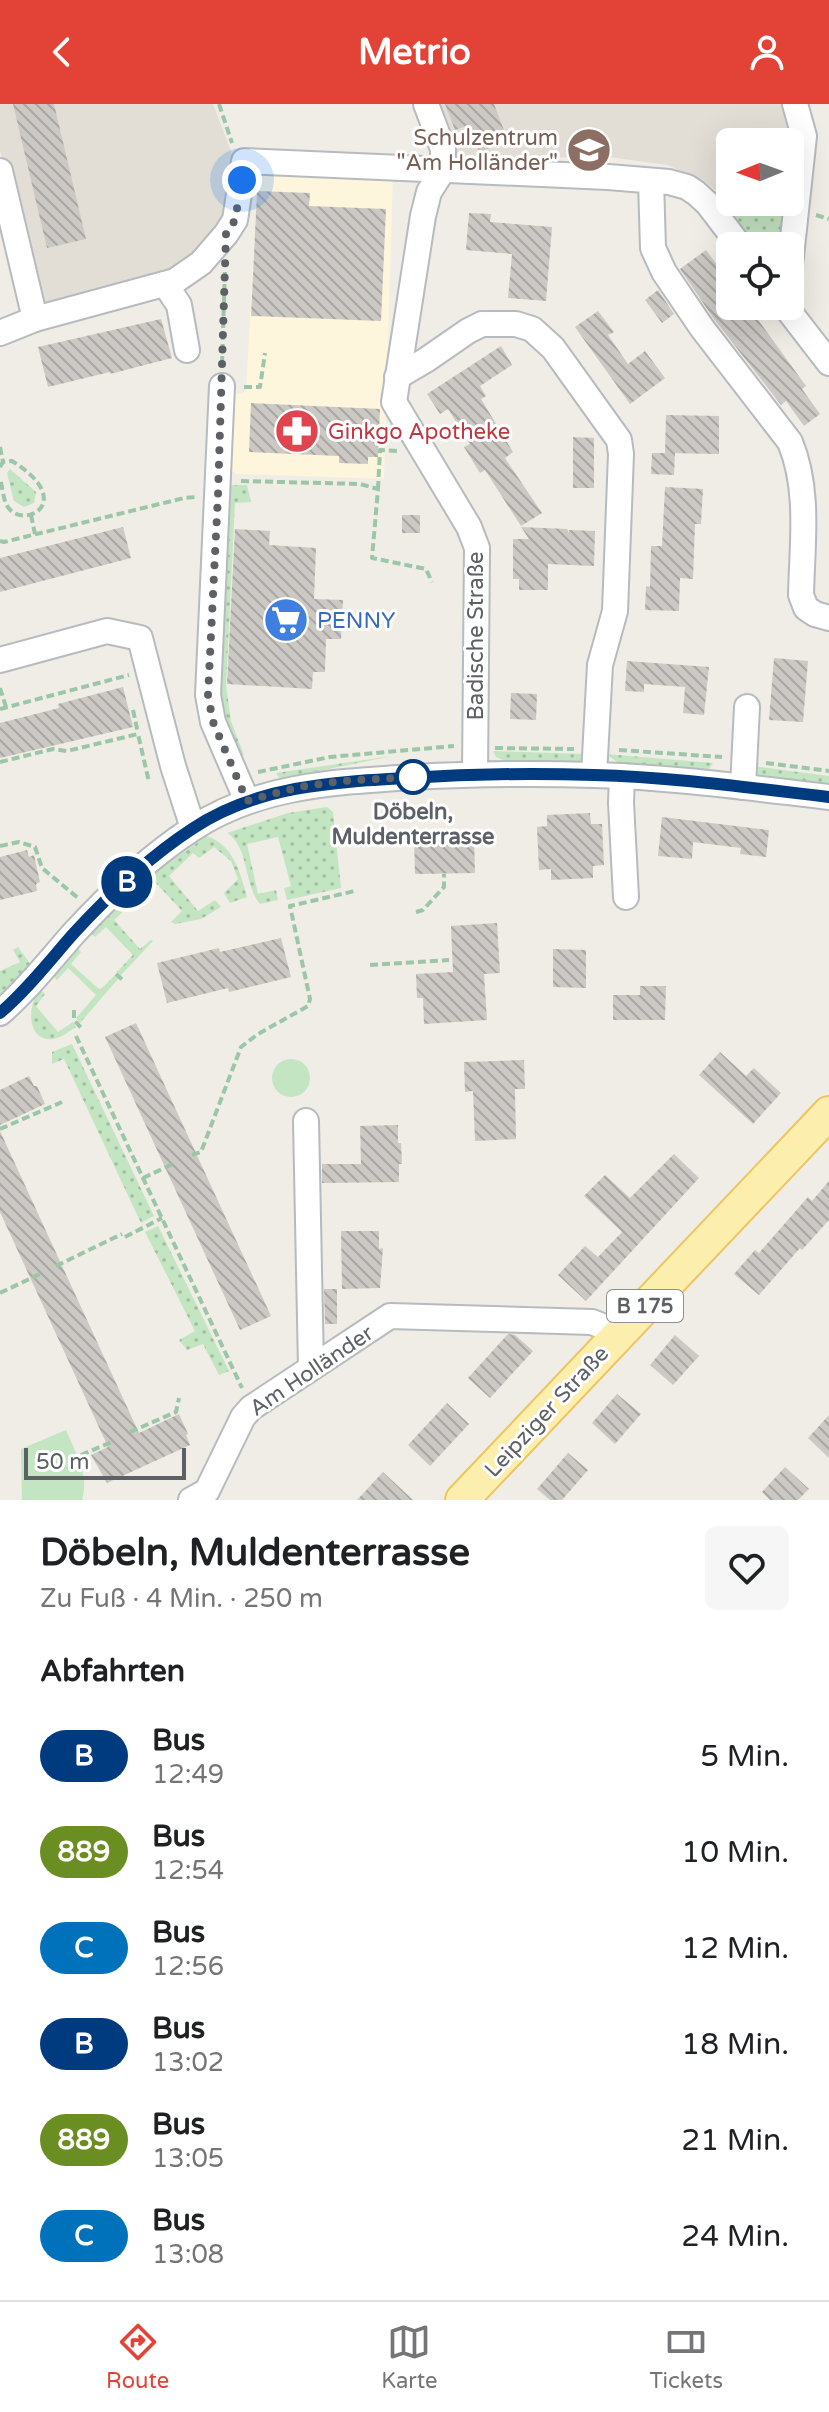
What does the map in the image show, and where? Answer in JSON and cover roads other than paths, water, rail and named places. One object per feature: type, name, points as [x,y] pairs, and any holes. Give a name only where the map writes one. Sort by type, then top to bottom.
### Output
[{"type":"main road","name":"Leipziger Straße","points":[[462,1500],[829,1113]]},
{"type":"street","points":[[426,104],[443,149],[443,170]]},
{"type":"street","points":[[794,232],[804,136],[795,104]]},
{"type":"street","points":[[0,333],[35,319],[175,281],[201,263],[235,220],[244,161],[669,182],[696,193],[729,232]]},
{"type":"street","name":"Badische Straße","points":[[443,170],[429,192],[423,216],[394,402],[469,527],[477,548],[475,774]]},
{"type":"street","points":[[0,171],[35,319]]},
{"type":"street","points":[[651,181],[653,248],[664,272],[795,453],[803,504],[801,595],[806,608],[829,618]]},
{"type":"street","points":[[165,284],[179,305],[187,350]]},
{"type":"street","points":[[796,320],[829,363]]},
{"type":"street","points":[[397,377],[482,324],[516,324],[532,329],[553,348],[619,440],[615,611],[600,665],[594,775]]},
{"type":"street","points":[[233,386],[218,480],[208,695],[213,722],[247,801]]},
{"type":"street","points":[[0,660],[107,631],[140,638],[173,766],[193,828]]},
{"type":"street","points":[[743,787],[747,707]]},
{"type":"street","points":[[0,1013],[95,912],[193,828],[247,801],[299,787],[341,781],[475,774],[594,775],[829,797]]},
{"type":"street","points":[[622,776],[626,897]]},
{"type":"street","points":[[306,1121],[311,1368]]},
{"type":"street","name":"Am Holländer","points":[[191,1500],[207,1491],[243,1417],[251,1408],[390,1316],[592,1322],[616,1338]]},
{"type":"place","name":"Schulzentrum \"Am Holländer\"","points":[[589,150]]},
{"type":"place","name":"Ginkgo Apotheke","points":[[297,431]]},
{"type":"place","name":"PENNY","points":[[286,620]]},
{"type":"place","name":"Döbeln, Muldenterrasse","points":[[413,777]]}]
